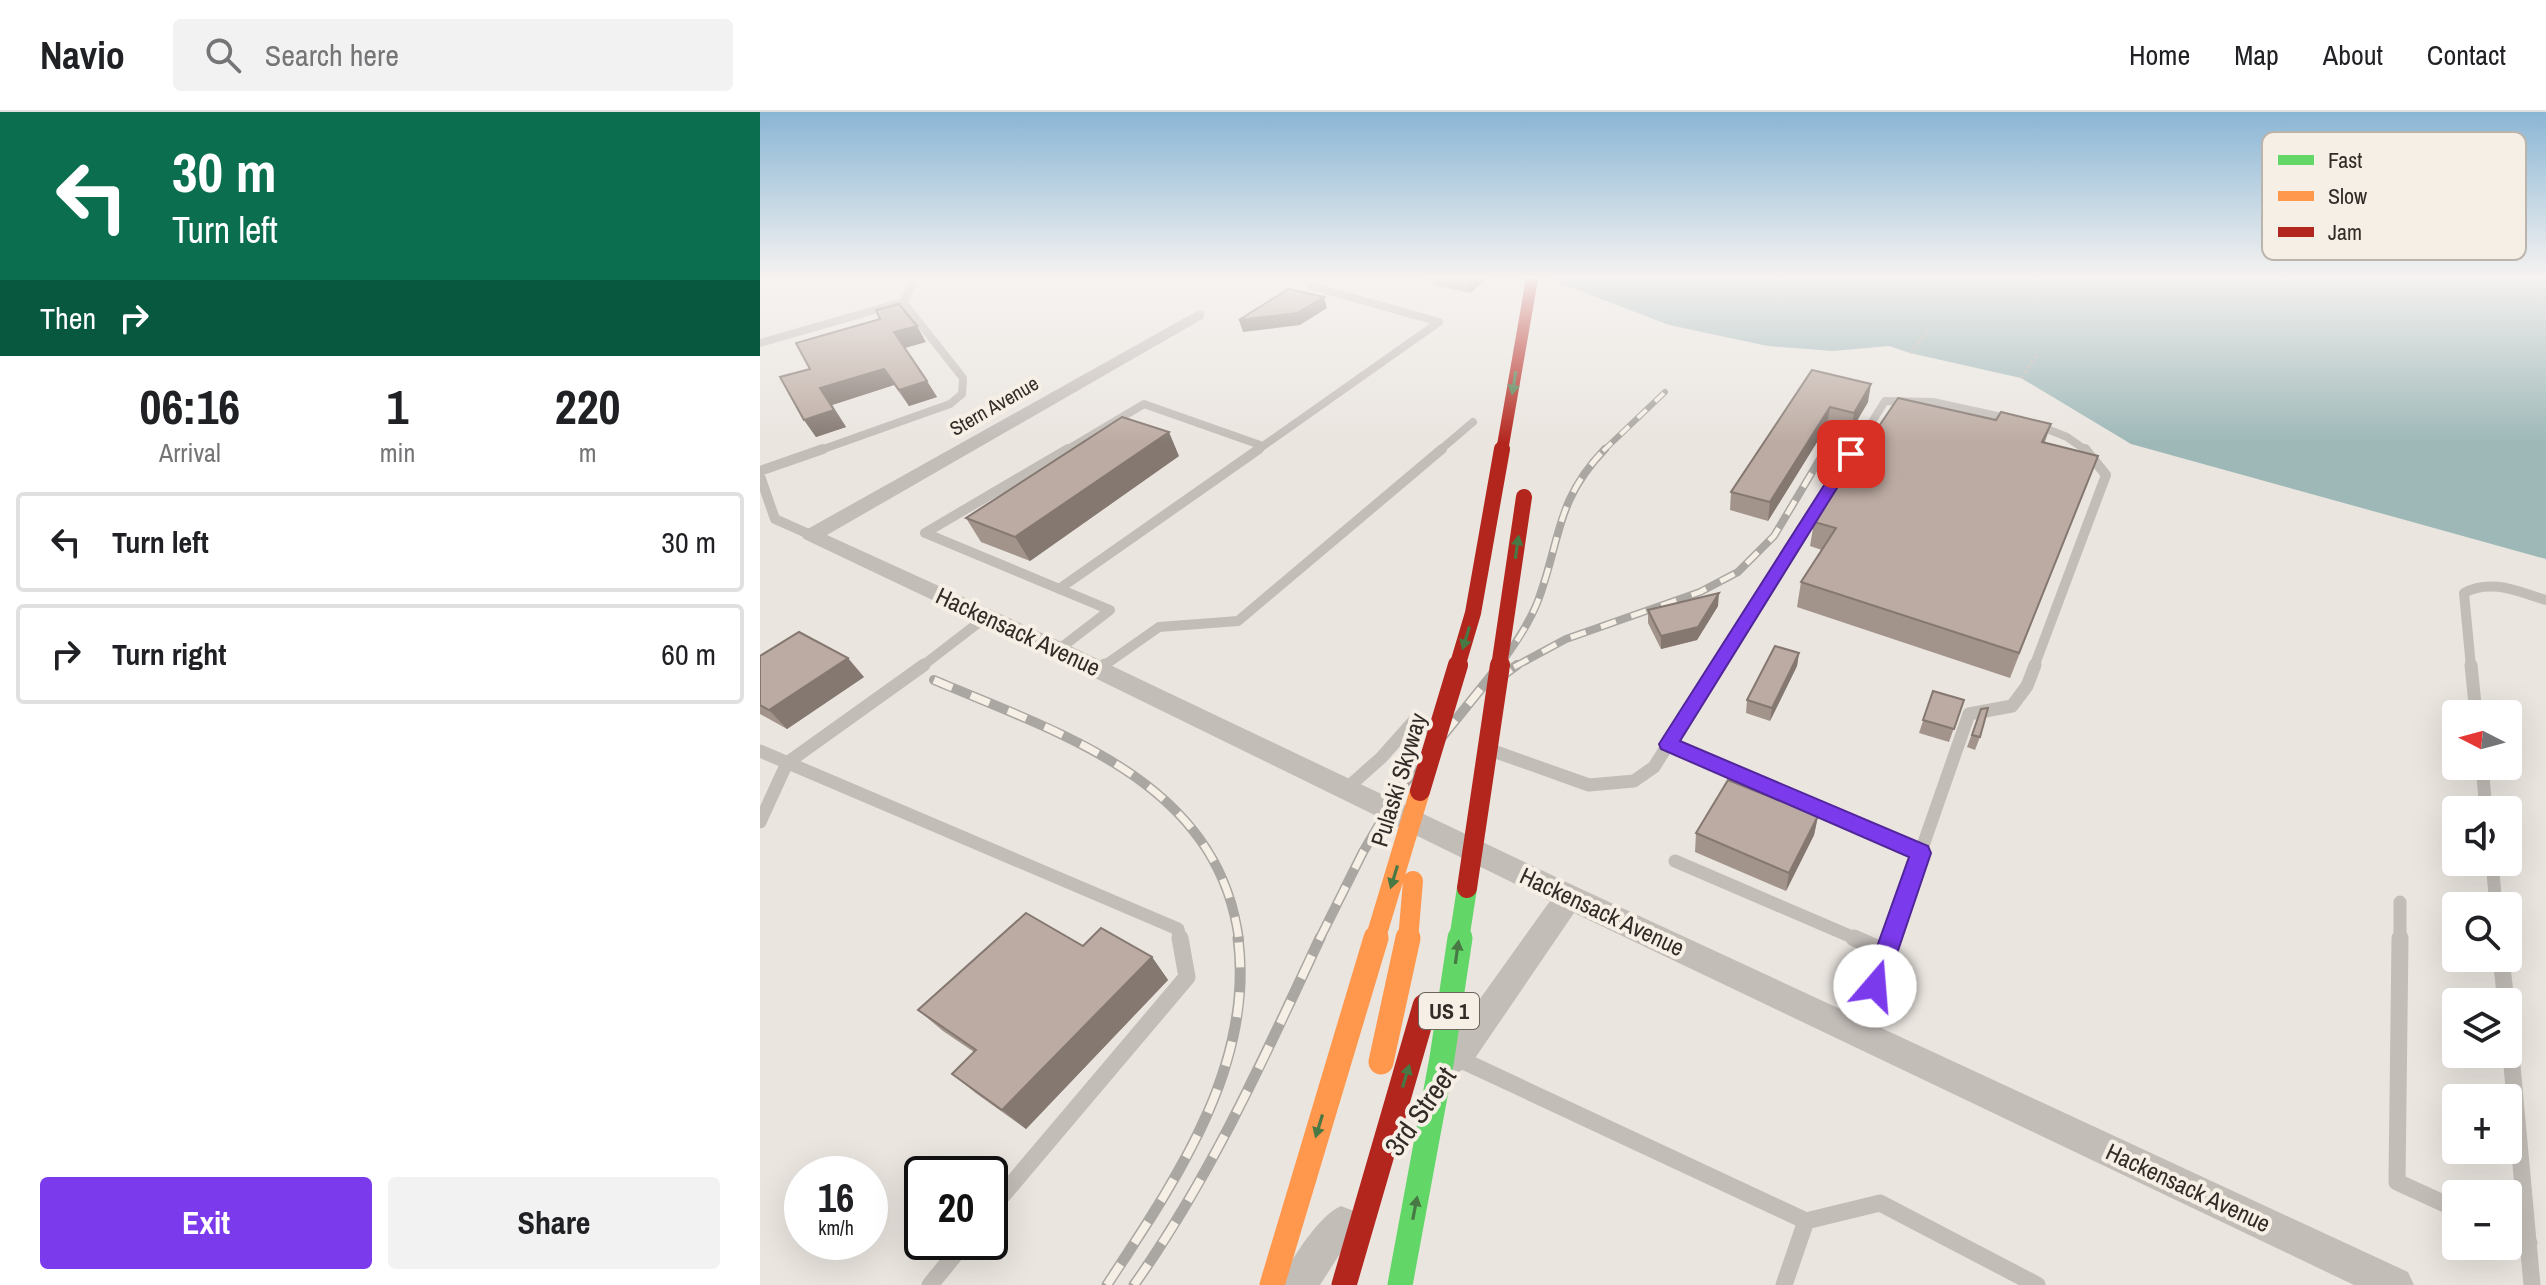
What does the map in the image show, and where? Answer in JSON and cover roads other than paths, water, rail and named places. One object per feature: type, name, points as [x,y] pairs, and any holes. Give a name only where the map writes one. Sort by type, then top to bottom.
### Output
[{"type":"highway","name":"Pulaski Skyway","points":[[1272,1285],[1473,613],[1522,334]]},
{"type":"highway","name":"US 1","points":[[1400,1285],[1442,1058],[1482,739],[1527,475]]},
{"type":"highway","points":[[1438,956],[1482,739]]},
{"type":"highway","points":[[1376,1084],[1407,946],[1425,776]]},
{"type":"highway","points":[[1344,1285],[1430,985]]},
{"type":"highway","points":[[1332,1285],[1356,1177]]},
{"type":"street","name":"Stern Avenue","points":[[811,535],[1166,334]]},
{"type":"street","name":"Hackensack Avenue","points":[[811,535],[1058,650],[1569,897],[2395,1285]]},
{"type":"street","name":"3rd Street","points":[[1298,1285],[1569,897]]},
{"type":"lane","points":[[760,343],[792,334]]},
{"type":"lane","points":[[775,519],[760,474],[950,404],[962,394],[963,378],[928,334]]},
{"type":"lane","points":[[1059,589],[1422,334]]},
{"type":"lane","points":[[1482,739],[1589,785],[1634,781],[1654,767],[1885,401],[1905,399],[1961,406],[2046,427],[2089,452],[2103,466],[2106,475],[2027,686],[2012,706],[1969,714],[1858,1033]]},
{"type":"lane","points":[[1058,650],[1110,610],[925,533],[1144,404],[1263,446]]},
{"type":"lane","points":[[1098,670],[1159,627],[1238,621],[1473,422]]},
{"type":"lane","points":[[760,523],[775,519],[811,535]]},
{"type":"lane","points":[[2475,700],[2464,593],[2473,586],[2489,585],[2546,600]]},
{"type":"lane","points":[[760,822],[787,763],[986,617]]},
{"type":"lane","points":[[1346,789],[1413,722],[1445,733]]},
{"type":"lane","points":[[1668,744],[1921,853]]},
{"type":"lane","points":[[760,751],[1178,929],[1187,977],[1008,1189]]},
{"type":"lane","points":[[1675,861],[1886,952]]},
{"type":"lane","points":[[2400,902],[2397,1182],[2442,1203]]},
{"type":"lane","points":[[1457,1058],[1806,1221],[1880,1203],[2037,1285]]},
{"type":"lane","points":[[2512,1068],[2532,1285]]},
{"type":"lane","points":[[1784,1285],[1806,1221]]},
{"type":"lane","points":[[2522,1240],[2529,1243]]},
{"type":"lane","points":[[930,1285],[950,1260]]},
{"type":"water","points":[[1710,334],[2546,334],[2546,559],[2131,444],[2021,378],[1889,346],[1833,351],[1768,346]]},
{"type":"railway","points":[[1605,449],[1665,392]]},
{"type":"railway","points":[[1826,449],[1830,441]]},
{"type":"railway","points":[[1498,667],[1535,607],[1568,502],[1605,449]]},
{"type":"railway","points":[[1515,666],[1566,639],[1700,592],[1738,572],[1774,536],[1826,449]]},
{"type":"railway","points":[[1320,938],[1363,852],[1400,789],[1500,665]]},
{"type":"railway","points":[[1495,681],[1515,666]]},
{"type":"railway","points":[[934,680],[1081,744],[1126,771],[1167,802],[1200,840],[1225,885],[1239,940]]},
{"type":"railway","points":[[1107,1285],[1182,1164],[1222,1077],[1234,1032],[1240,986],[1238,938]]},
{"type":"railway","points":[[1134,1285],[1212,1159],[1320,938]]}]
